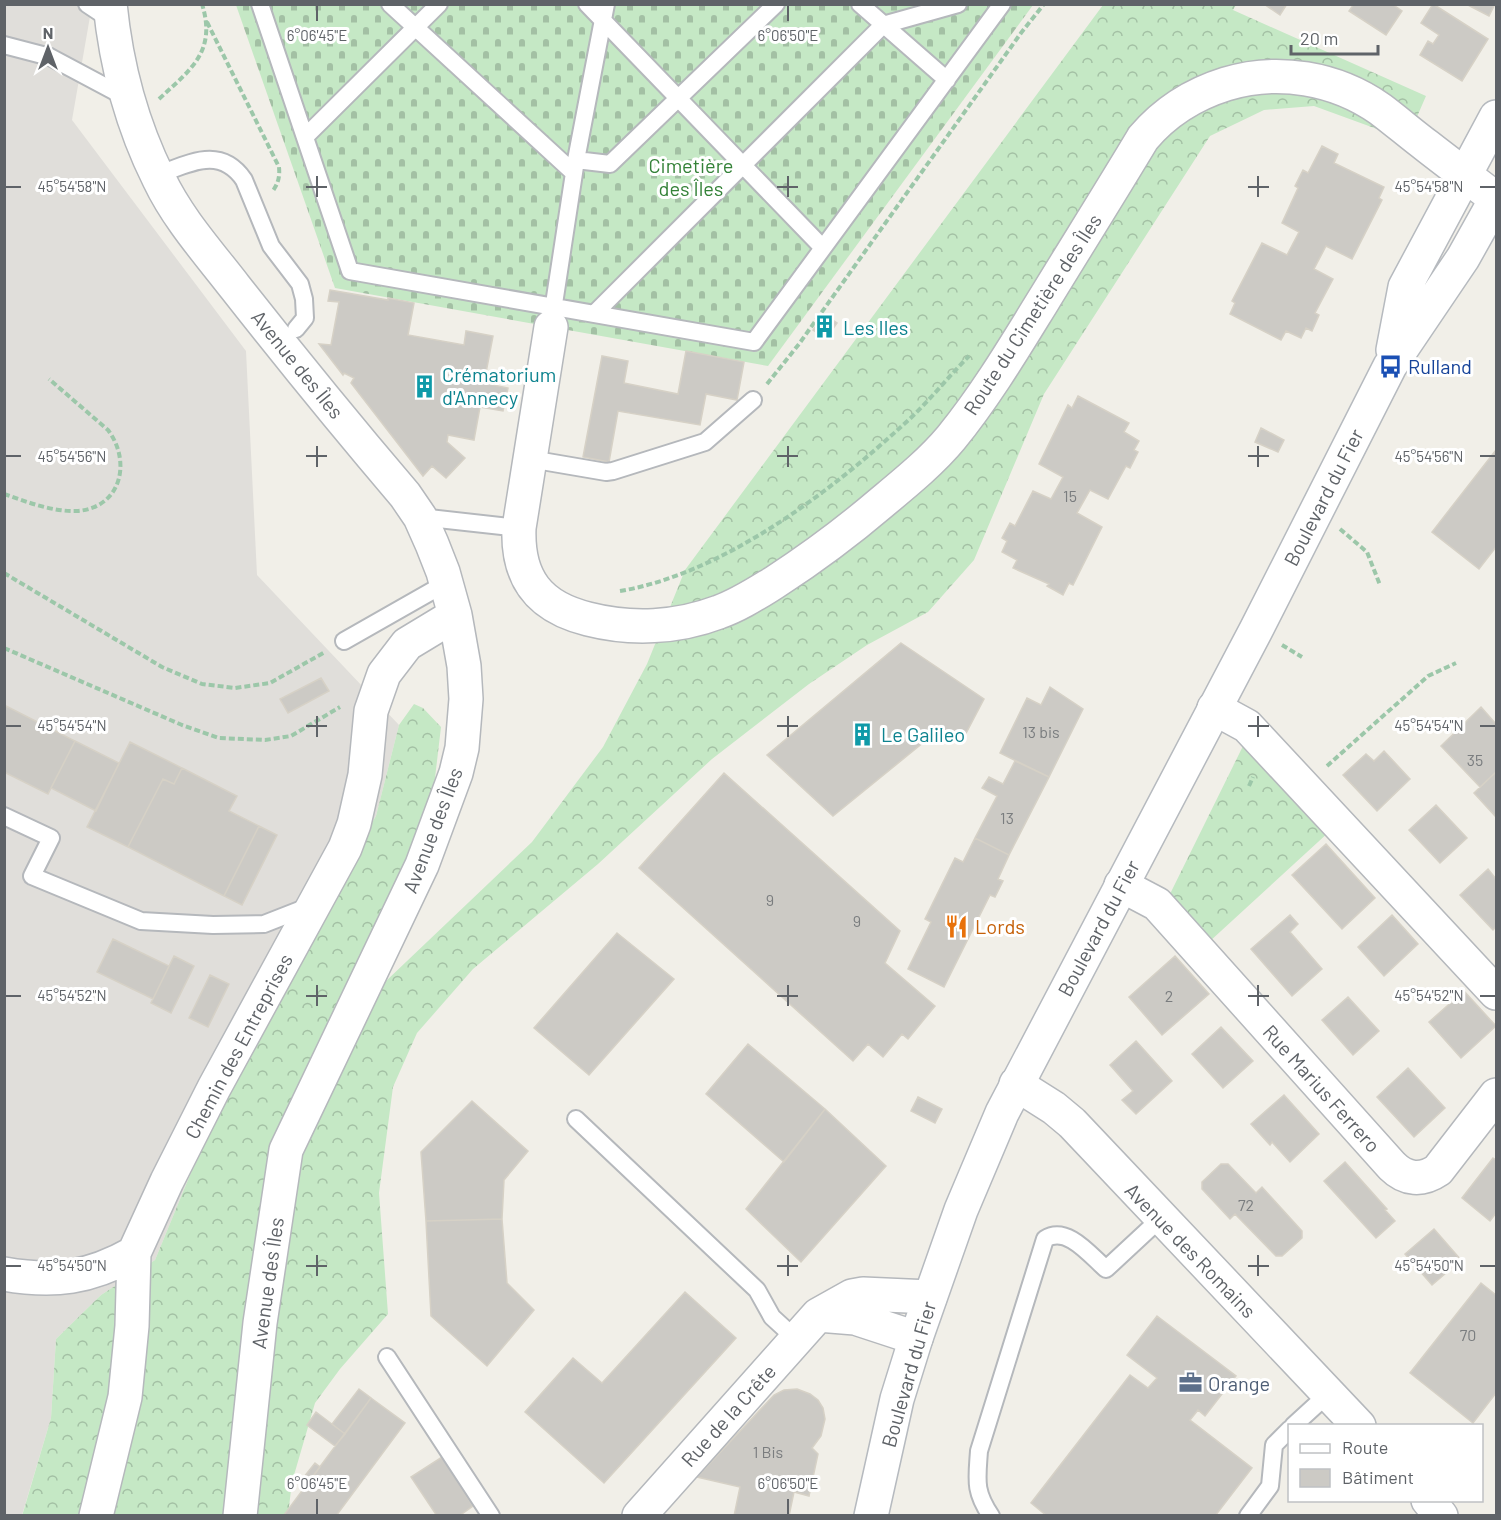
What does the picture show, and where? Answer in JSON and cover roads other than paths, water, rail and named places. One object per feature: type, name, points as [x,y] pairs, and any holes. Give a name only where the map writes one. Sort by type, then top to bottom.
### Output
[{"type":"street","name":"Avenue des Îles","points":[[103,10],[131,109],[156,175],[182,218],[265,325],[405,495],[420,517],[446,583],[455,615],[464,666],[465,724],[456,773],[422,864],[286,1150],[260,1323],[240,1515]]},
{"type":"street","name":"Route du Cimetière des Îles","points":[[552,317],[519,528],[520,561],[526,577],[536,590],[560,610],[603,623],[631,626],[660,625],[690,621],[718,612],[745,600],[772,583],[851,528],[900,487],[950,439],[990,387],[1143,138],[1171,111],[1211,89],[1259,77],[1284,76],[1310,79],[1335,86],[1359,96],[1380,110],[1497,199]]},
{"type":"street","name":"Boulevard du Fier","points":[[1390,366],[1405,287],[1497,117]]},
{"type":"street","name":"Boulevard du Fier","points":[[1427,309],[1465,176]]},
{"type":"street","name":"Boulevard du Fier","points":[[871,1515],[897,1399],[916,1338],[961,1210],[1016,1084],[1214,708],[1390,366],[1463,258],[1497,199]]},
{"type":"street","name":"Chemin des Entreprises","points":[[96,1515],[125,1397],[132,1326],[135,1253],[167,1181],[214,1088],[345,848],[354,824],[365,775],[371,711],[380,684],[395,658],[407,644],[455,615]]},
{"type":"street","points":[[1214,708],[1248,726],[1497,993]]},
{"type":"street","name":"Rue Marius Ferrero","points":[[1121,885],[1157,904],[1392,1166],[1405,1176],[1421,1178],[1438,1170],[1497,1095]]},
{"type":"street","name":"Avenue des Romains","points":[[1016,1084],[1067,1119],[1358,1424]]},
{"type":"street","points":[[4,1274],[51,1279],[73,1277],[94,1272],[135,1253]]},
{"type":"street","name":"Rue de la Crête","points":[[639,1515],[818,1315],[852,1296],[863,1294],[930,1297]]},
{"type":"street","points":[[818,1315],[855,1318],[916,1338]]},
{"type":"street","points":[[1430,1502],[1441,1515]]},
{"type":"lane","points":[[260,4],[350,271],[552,317],[594,314],[754,342],[1002,4]]},
{"type":"lane","points":[[390,4],[575,166],[610,164],[776,4]]},
{"type":"lane","points":[[305,137],[439,4]]},
{"type":"lane","points":[[586,4],[822,247]]},
{"type":"lane","points":[[552,317],[575,166],[606,4]]},
{"type":"lane","points":[[860,4],[946,80]]},
{"type":"lane","points":[[594,314],[883,24],[958,4]]},
{"type":"lane","points":[[4,45],[50,57],[131,109]]},
{"type":"lane","points":[[156,175],[202,159],[225,162],[239,173],[271,246],[300,284],[305,318],[297,329]]},
{"type":"lane","points":[[530,459],[606,472],[613,471],[705,442],[753,400]]},
{"type":"lane","points":[[420,517],[519,528]]},
{"type":"lane","points":[[344,641],[446,583]]},
{"type":"lane","points":[[4,816],[51,838],[33,876],[141,921],[213,925],[264,924],[314,905]]},
{"type":"lane","points":[[576,1119],[757,1290],[772,1317],[796,1339]]},
{"type":"lane","points":[[991,1515],[980,1500],[977,1480],[979,1451],[1045,1239],[1052,1234],[1066,1236],[1106,1269],[1161,1218]]},
{"type":"lane","points":[[387,1357],[491,1515]]},
{"type":"lane","points":[[1294,1424],[1329,1394]]},
{"type":"lane","points":[[1248,1515],[1269,1486],[1274,1445],[1288,1431]]},
{"type":"place","name":"Les Iles","points":[[825,327]]},
{"type":"place","name":"Rulland","points":[[1390,366]]},
{"type":"place","name":"Crématorium d'Annecy","points":[[424,386]]},
{"type":"place","name":"Le Galileo","points":[[863,734]]},
{"type":"place","name":"Lords","points":[[957,926]]},
{"type":"place","name":"Orange","points":[[1190,1383]]},
{"type":"park label","name":"Cimetière des Îles","points":[[691,176]]}]
